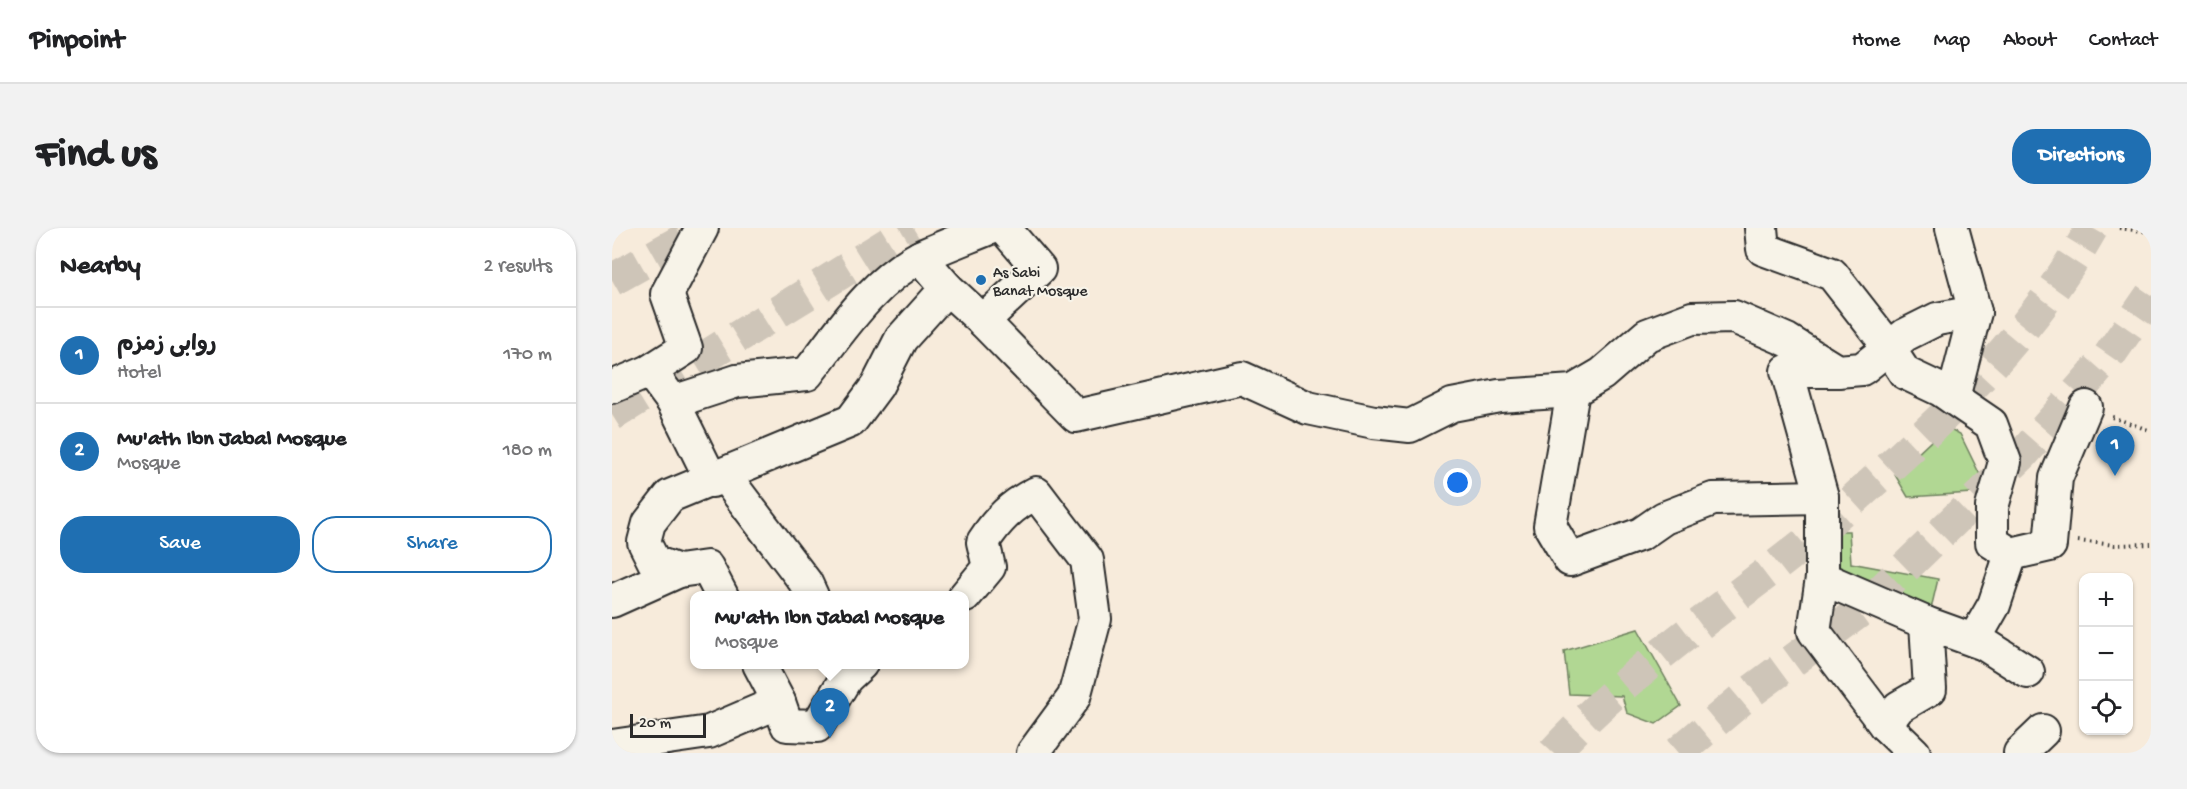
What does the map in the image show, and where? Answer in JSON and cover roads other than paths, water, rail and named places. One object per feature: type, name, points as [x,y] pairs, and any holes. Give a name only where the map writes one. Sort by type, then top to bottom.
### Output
[{"type":"street","points":[[612,387],[650,371],[686,348],[667,294],[702,228]]},
{"type":"street","points":[[673,402],[738,381],[807,374],[856,310],[885,281],[920,257],[990,228]]},
{"type":"street","points":[[983,321],[1040,269],[1004,228]]},
{"type":"street","points":[[1761,228],[1763,249],[1832,274],[1905,374],[1953,398],[1991,424],[2005,462],[1992,507],[1992,542],[2011,554],[2050,545],[2056,478],[2086,407]]},
{"type":"street","points":[[1952,228],[1975,312],[1953,398]]},
{"type":"street","points":[[920,257],[947,288],[983,321],[1076,416],[1242,378],[1308,408],[1374,422],[1410,426],[1452,405],[1499,396],[1573,392],[1602,374],[1647,335],[1692,318],[1734,317],[1787,340],[1837,371]]},
{"type":"street","points":[[717,591],[693,569],[654,562],[644,542],[649,523],[670,496],[851,421],[877,386],[901,339],[947,288]]},
{"type":"street","points":[[1893,742],[1814,631],[1822,578],[1822,498],[1787,371],[1862,369],[1889,350],[1905,335],[1937,319],[1975,312]]},
{"type":"street","points":[[650,371],[673,402],[718,478],[806,583],[810,591]]},
{"type":"street","points":[[1573,392],[1550,526],[1570,560],[1641,534],[1664,518],[1713,499],[1822,498]]},
{"type":"street","points":[[969,591],[989,567],[983,542],[998,520],[1014,504],[1036,493],[1087,560],[1095,619],[1074,697],[1033,753]]},
{"type":"street","points":[[1974,640],[1994,605],[2011,554]]},
{"type":"street","points":[[612,601],[693,569]]},
{"type":"street","points":[[1822,578],[1926,623],[1984,644],[2028,672]]},
{"type":"street","points":[[1893,742],[1899,707],[1930,690],[1926,623]]},
{"type":"street","points":[[762,669],[779,702],[787,725],[817,726],[846,678],[856,669]]},
{"type":"street","points":[[834,698],[837,669]]},
{"type":"street","points":[[617,744],[709,732],[779,702]]},
{"type":"street","points":[[2020,753],[2043,730]]},
{"type":"tunnel","points":[[612,280],[704,228]]},
{"type":"tunnel","points":[[612,415],[913,228]]},
{"type":"tunnel","points":[[1553,753],[1581,724],[1641,670],[1808,540],[1928,431],[1989,368],[2017,335],[2044,301],[2092,228]]},
{"type":"tunnel","points":[[1678,753],[1749,693],[1860,611],[2024,453],[2109,356],[2151,295]]},
{"type":"place","name":"As Sabi Banat Mosque","points":[[981,280]]},
{"type":"place","name":"روابی زمزم","points":[[2115,476]]},
{"type":"place","name":"Mu'ath Ibn Jabal Mosque","points":[[830,738]]}]
